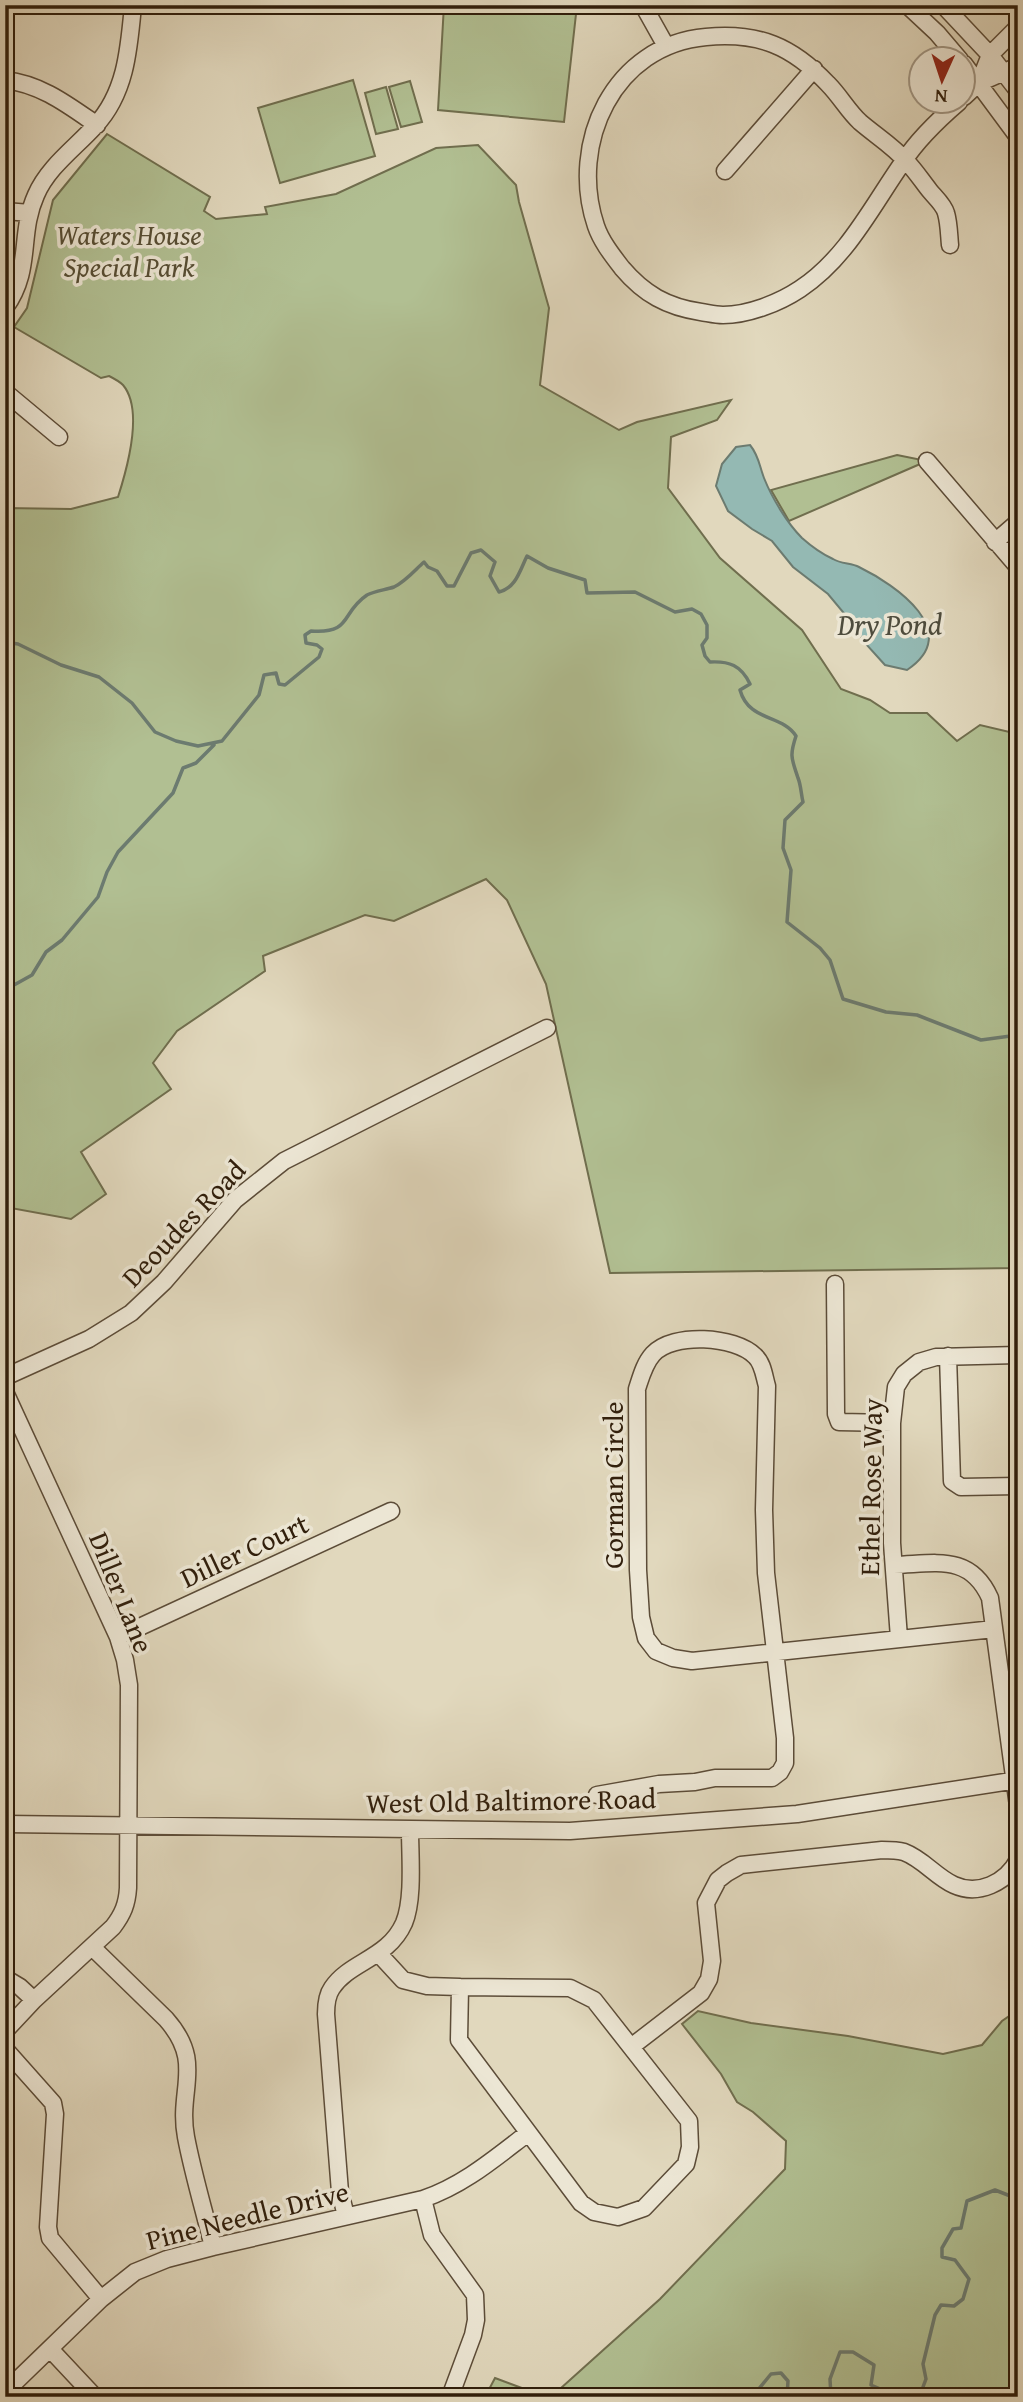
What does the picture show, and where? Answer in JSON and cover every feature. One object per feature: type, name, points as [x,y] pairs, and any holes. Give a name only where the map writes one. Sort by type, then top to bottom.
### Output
[{"type":"street","points":[[5,308],[15,294],[23,274],[30,213],[36,194],[49,173],[97,125],[111,106],[120,85],[129,48],[133,5]]},
{"type":"street","points":[[643,5],[666,46]]},
{"type":"street","points":[[907,5],[948,46]]},
{"type":"street","points":[[943,5],[990,55],[1011,70],[1018,91]]},
{"type":"street","points":[[979,83],[990,55],[1018,27]]},
{"type":"street","points":[[942,116],[905,159],[850,242],[825,268],[800,289],[763,307],[723,315],[677,309],[638,287],[611,254],[597,228],[590,203],[587,173],[593,135],[605,103],[630,72],[666,46],[699,38],[732,35],[764,40],[793,53],[814,69],[838,94],[857,120],[905,159],[946,210],[950,246]]},
{"type":"street","points":[[725,170],[814,69]]},
{"type":"street","points":[[979,83],[1011,70]]},
{"type":"street","points":[[5,80],[45,91],[97,125]]},
{"type":"street","points":[[979,83],[1018,137]]},
{"type":"street","points":[[5,211],[30,213]]},
{"type":"street","points":[[5,392],[59,437]]},
{"type":"street","points":[[927,461],[1018,567]]},
{"type":"street","points":[[995,542],[1018,522]]},
{"type":"street","name":"Deoudes Road","points":[[5,1377],[89,1339],[131,1313],[164,1282],[235,1200],[284,1161],[547,1028]]},
{"type":"street","points":[[835,1284],[836,1414],[839,1422],[892,1423]]},
{"type":"street","name":"Gorman Circle","points":[[775,1652],[766,1573],[764,1510],[767,1386],[764,1375],[758,1358],[746,1348],[728,1341],[672,1342],[654,1353],[643,1370],[638,1389],[638,1570],[641,1617],[646,1638],[656,1651],[673,1658],[692,1661],[995,1629]]},
{"type":"street","name":"Ethel Rose Way","points":[[899,1638],[894,1565],[892,1423],[896,1387],[904,1374],[919,1362],[936,1357],[1018,1355]]},
{"type":"street","points":[[948,1356],[952,1481],[961,1487],[1018,1486]]},
{"type":"street","name":"Diller Lane","points":[[5,1392],[118,1637],[129,1685],[127,1902],[122,1914],[92,1947],[34,2000],[5,2031]]},
{"type":"street","name":"Diller Court","points":[[118,1637],[391,1511]]},
{"type":"street","points":[[894,1565],[953,1564],[982,1580],[990,1598],[1013,1728],[1018,1806]]},
{"type":"street","points":[[597,1795],[659,1784],[716,1778],[772,1778],[780,1772],[786,1754],[775,1652]]},
{"type":"street","name":"West Old Baltimore Road","points":[[5,1824],[569,1830],[811,1812],[1017,1781]]},
{"type":"street","points":[[346,2216],[340,2192],[327,2001],[331,1988],[346,1974],[379,1954],[404,1922],[409,1891],[411,1830]]},
{"type":"street","points":[[631,2047],[701,1993],[709,1979],[712,1961],[706,1903],[718,1880],[741,1865],[882,1850],[902,1852],[954,1885],[982,1889],[1006,1877],[1018,1860]]},
{"type":"street","points":[[92,1947],[166,2020],[183,2045],[188,2060],[186,2135],[213,2247]]},
{"type":"street","points":[[379,1954],[403,1980],[427,1986],[570,1989],[594,2000],[689,2121],[690,2147],[686,2164],[644,2208],[618,2217],[594,2213],[581,2203],[459,2040],[460,1987]]},
{"type":"street","points":[[5,1978],[34,2000]]},
{"type":"street","points":[[5,2049],[53,2103],[55,2114],[48,2227],[50,2238],[101,2299]]},
{"type":"street","name":"Pine Needle Drive","points":[[5,2392],[101,2299],[135,2272],[167,2259],[213,2247],[423,2199],[447,2191],[528,2133]]},
{"type":"street","points":[[423,2199],[432,2235],[475,2295],[476,2320],[473,2335],[450,2397]]},
{"type":"street","points":[[51,2350],[95,2397]]},
{"type":"green space","points":[[444,5],[577,5],[564,122],[438,110]]},
{"type":"green space","points":[[353,80],[375,156],[280,183],[258,108]]},
{"type":"green space","points":[[410,81],[422,122],[401,127],[389,87]]},
{"type":"green space","points":[[386,87],[398,129],[376,134],[365,93]]},
{"type":"green space","name":"Waters House Special Park","points":[[107,134],[210,197],[204,211],[216,219],[267,214],[265,207],[336,194],[436,148],[478,145],[516,185],[549,308],[540,385],[619,430],[637,422],[731,400],[717,420],[671,437],[668,488],[720,558],[802,630],[841,689],[870,700],[890,713],[927,713],[957,741],[980,725],[1018,734],[1018,1268],[610,1273],[546,984],[507,900],[486,879],[394,921],[365,915],[263,956],[265,971],[177,1031],[153,1063],[171,1089],[81,1152],[106,1194],[71,1219],[5,1207],[5,508],[71,509],[118,497],[126,471],[133,424],[129,396],[122,384],[109,376],[101,378],[14,327],[27,308],[53,200]]},
{"type":"green space","points":[[897,455],[927,461],[789,521],[771,490]]},
{"type":"green space","points":[[1018,2010],[1018,2397],[551,2397],[660,2299],[785,2169],[786,2141],[753,2112],[737,2102],[721,2074],[682,2024],[698,2011],[751,2023],[848,2036],[943,2054],[982,2045],[1002,2021]]},
{"type":"green space","points":[[495,2378],[546,2397],[485,2397]]},
{"type":"water","name":"Dry Pond","points":[[750,445],[776,502],[802,538],[829,557],[856,566],[890,585],[918,611],[927,625],[929,640],[923,655],[907,670],[885,665],[828,594],[793,567],[772,541],[728,511],[716,486],[722,464],[736,447]]},
{"type":"waterway","points":[[5,642],[18,644],[61,665],[99,677],[132,703],[155,732],[198,746],[222,741],[259,695],[264,675],[276,673],[279,684],[285,685],[319,657],[322,649],[306,643],[305,635],[311,631],[324,631],[340,626],[367,595],[398,585],[424,562],[437,571],[447,586],[454,586],[471,553],[481,550],[495,562],[490,576],[499,592],[510,587],[527,556],[548,568],[585,580],[587,593],[635,592],[675,612],[692,609],[701,614],[707,625],[707,638],[702,645],[705,656],[710,662],[723,662],[743,672],[750,684],[740,690],[744,700],[758,713],[783,724],[796,736],[792,758],[803,802],[785,820],[783,848],[791,870],[787,922],[820,948],[830,960],[843,999],[886,1012],[917,1015],[981,1040],[1018,1035]]},
{"type":"waterway","points":[[5,990],[32,975],[46,952],[62,940],[98,897],[118,852],[173,793],[183,768],[196,763],[214,745]]},
{"type":"waterway","points":[[916,2397],[920,2395],[926,2379],[923,2364],[935,2315],[941,2305],[954,2306],[963,2299],[969,2279],[955,2260],[942,2257],[942,2248],[953,2229],[961,2228],[967,2201],[995,2190],[1018,2199]]},
{"type":"waterway","points":[[831,2397],[830,2379],[840,2352],[853,2352],[874,2365],[871,2385],[899,2397]]},
{"type":"waterway","points":[[741,2397],[746,2391],[757,2391],[771,2374],[781,2373],[788,2381],[787,2397]]}]
